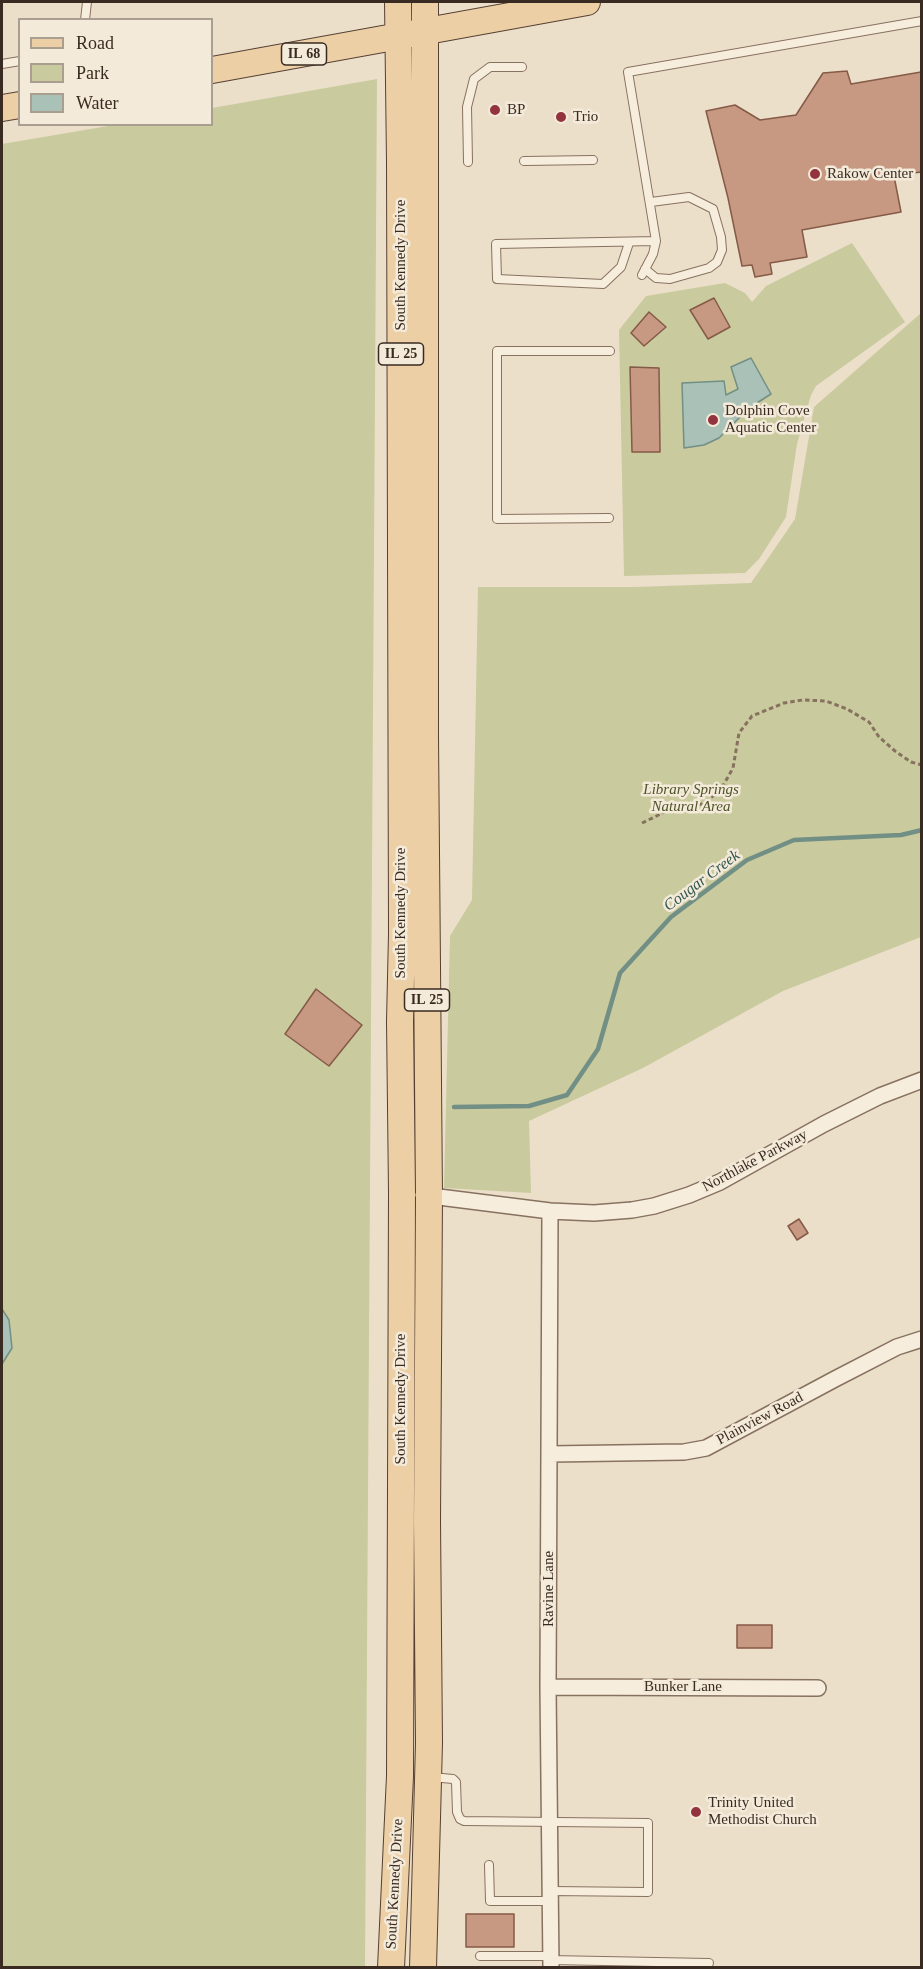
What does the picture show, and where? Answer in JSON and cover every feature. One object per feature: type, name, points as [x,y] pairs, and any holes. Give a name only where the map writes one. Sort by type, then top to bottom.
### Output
[{"type":"main road","name":"South Kennedy Drive","points":[[391,1968],[400,1776],[402,934],[398,2]]},
{"type":"main road","name":"South Kennedy Drive","points":[[423,1968],[429,1777],[425,2]]},
{"type":"main road","name":"IL 68","points":[[213,70],[581,2]]},
{"type":"main road","points":[[2,108],[18,105]]},
{"type":"street","name":"Northlake Parkway","points":[[402,1193],[550,1211],[594,1213],[654,1206],[720,1182],[824,1124],[880,1096],[921,1080]]},
{"type":"street","name":"Ravine Lane","points":[[550,1211],[548,1687],[550,1961]]},
{"type":"street","name":"Plainview Road","points":[[550,1454],[684,1452],[706,1448],[835,1378],[897,1347],[921,1339]]},
{"type":"street","name":"Bunker Lane","points":[[548,1687],[818,1688]]},
{"type":"lane","points":[[85,18],[87,2]]},
{"type":"lane","points":[[651,202],[689,197],[713,209],[721,237],[722,250],[717,261],[710,268],[670,279],[656,278],[644,272],[653,254],[656,241],[628,72],[921,21]]},
{"type":"lane","points":[[2,64],[18,62]]},
{"type":"lane","points":[[468,162],[467,107],[474,79],[490,67],[522,67]]},
{"type":"lane","points":[[524,161],[593,160]]},
{"type":"lane","points":[[629,243],[621,267],[603,284],[497,279],[496,244],[656,241]]},
{"type":"lane","points":[[609,518],[497,519],[497,351],[610,351]]},
{"type":"lane","points":[[429,1777],[453,1779],[456,1782],[457,1812],[460,1819],[464,1821],[648,1823],[648,1892],[490,1901],[489,1865]]},
{"type":"lane","points":[[480,1956],[572,1964],[709,1963]]},
{"type":"path","points":[[642,823],[671,809],[702,804],[720,791],[733,768],[739,733],[752,716],[784,703],[803,700],[826,701],[847,709],[869,722],[879,737],[895,751],[911,762],[921,765]]},
{"type":"green space","points":[[377,79],[365,1967],[2,1967],[2,144],[108,126],[213,126],[213,108]]},
{"type":"green space","name":"Dolphin Cove Aquatic Center","points":[[852,243],[905,322],[816,386],[811,395],[797,444],[786,517],[759,559],[745,573],[624,576],[619,330],[646,296],[725,283],[745,293],[752,302],[766,286]]},
{"type":"green space","name":"Library Springs Natural Area","points":[[921,313],[921,937],[783,991],[643,1068],[529,1121],[531,1193],[444,1188],[450,936],[472,900],[478,587],[635,587],[751,583],[795,519],[814,407]]},
{"type":"water","points":[[751,358],[771,394],[749,408],[719,438],[704,445],[684,448],[682,383],[724,381],[726,395],[738,389],[731,367]]},
{"type":"water","points":[[2,1309],[9,1320],[12,1348],[2,1364]]},
{"type":"building","name":"Rakow Center","points":[[847,71],[851,84],[921,72],[921,172],[894,176],[901,212],[802,230],[807,257],[770,263],[772,274],[755,277],[752,265],[742,266],[706,111],[735,105],[760,120],[796,115],[823,73]]},
{"type":"building","points":[[714,298],[730,327],[708,339],[690,310]]},
{"type":"building","points":[[649,312],[666,327],[644,346],[631,333]]},
{"type":"building","points":[[630,367],[659,368],[660,452],[632,452]]},
{"type":"building","points":[[316,989],[362,1025],[329,1066],[285,1034]]},
{"type":"building","points":[[799,1219],[808,1233],[797,1240],[788,1226]]},
{"type":"building","points":[[737,1625],[772,1625],[772,1648],[737,1648]]},
{"type":"building","points":[[466,1914],[514,1914],[514,1947],[466,1947]]},
{"type":"waterway","name":"Cougar Creek","points":[[454,1107],[529,1106],[567,1095],[598,1049],[620,973],[671,917],[747,860],[794,840],[901,835],[922,830]]},
{"type":"place","name":"BP","points":[[495,110]]},
{"type":"place","name":"Trio","points":[[561,117]]},
{"type":"place","name":"Rakow Center","points":[[815,174]]},
{"type":"place","name":"Dolphin Cove Aquatic Center","points":[[713,420]]},
{"type":"place","name":"Trinity United Methodist Church","points":[[696,1812]]}]
